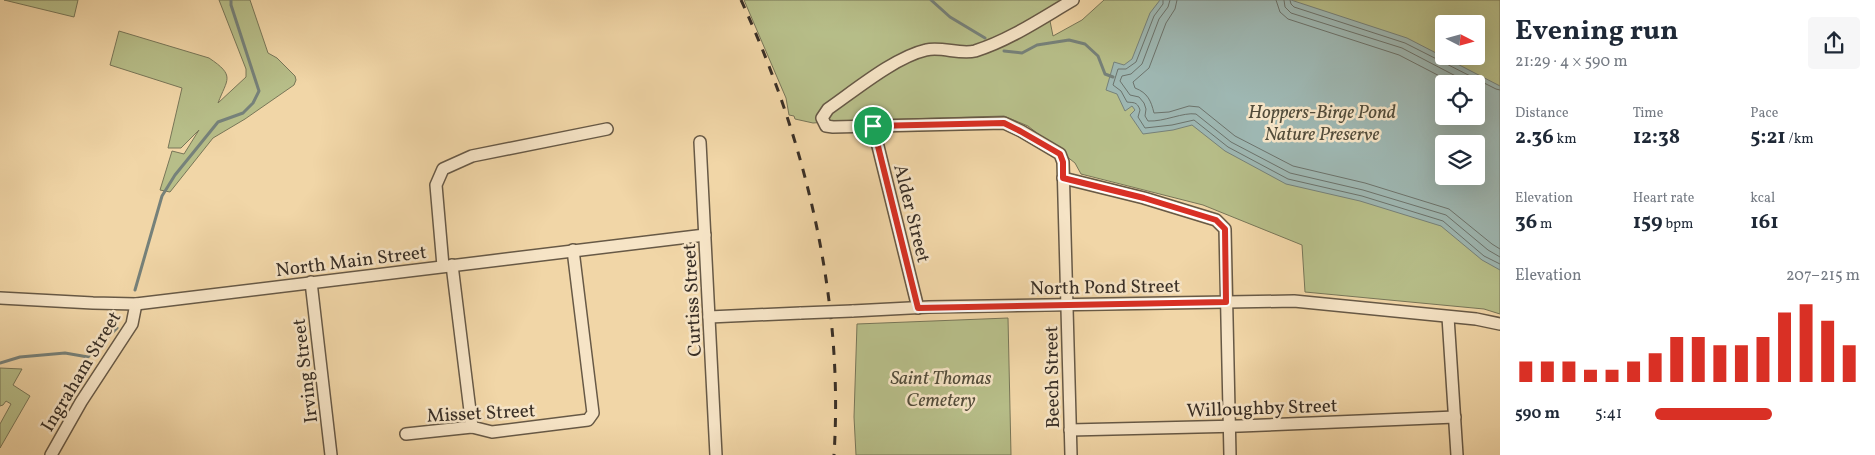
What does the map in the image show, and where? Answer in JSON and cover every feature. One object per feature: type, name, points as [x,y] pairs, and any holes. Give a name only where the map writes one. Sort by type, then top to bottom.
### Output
[{"type":"street","points":[[873,126],[830,127],[826,126],[823,122],[822,116],[828,109],[885,70],[913,55],[927,49],[973,51],[1013,35],[1073,0]]},
{"type":"street","name":"Beech Street","points":[[873,126],[1004,123],[1060,154],[1063,162],[1071,455]]},
{"type":"street","name":"Alder Street","points":[[873,126],[918,308]]},
{"type":"street","points":[[472,427],[436,185],[442,169],[472,156],[606,129]]},
{"type":"street","name":"Curtiss Street","points":[[700,142],[716,455]]},
{"type":"street","points":[[1063,178],[1144,198],[1216,220],[1225,229],[1230,455]]},
{"type":"street","name":"North Main Street","points":[[0,298],[93,304],[136,304],[705,235]]},
{"type":"street","name":"Misset Street","points":[[406,434],[472,427],[492,432],[588,420],[593,413],[573,250]]},
{"type":"street","name":"Irving Street","points":[[311,282],[331,455]]},
{"type":"street","name":"North Pond Street","points":[[709,317],[918,308],[1294,301],[1476,319],[1500,324]]},
{"type":"street","name":"Ingraham Street","points":[[51,455],[81,402],[132,324],[136,304]]},
{"type":"street","points":[[1448,317],[1457,455]]},
{"type":"street","name":"Willoughby Street","points":[[1070,430],[1455,417]]},
{"type":"green space","points":[[4,0],[78,0],[74,17]]},
{"type":"green space","points":[[219,0],[250,0],[268,53],[277,58],[295,76],[296,80],[294,85],[245,119],[213,138],[170,192],[160,190],[172,151],[184,154],[199,130],[181,148],[168,148],[182,88],[110,65],[119,31],[209,58],[218,64],[223,69],[227,78],[218,103],[246,77],[246,69]]},
{"type":"green space","name":"Hoppers-Birge Pond Nature Preserve","points":[[744,0],[1078,0],[1050,21],[1053,36],[1082,20],[1104,0],[1500,0],[1500,314],[1484,309],[1305,292],[1302,245],[1203,205],[1081,174],[1075,163],[1028,126],[1004,116],[873,120],[837,124],[841,121],[813,123],[795,119],[794,116],[789,115],[786,98]]},
{"type":"green space","name":"Saint Thomas Cemetery","points":[[1008,318],[1011,455],[856,455],[854,417],[857,324]]},
{"type":"green space","points":[[0,368],[22,369],[13,385],[30,396],[0,448],[0,424],[11,404],[6,401],[0,406]]},
{"type":"water","points":[[1160,0],[1291,0],[1407,38],[1435,52],[1435,65],[1459,65],[1479,75],[1435,75],[1435,125],[1485,125],[1485,78],[1500,86],[1500,270],[1482,260],[1441,226],[1360,201],[1286,184],[1225,151],[1192,125],[1143,134],[1130,115],[1135,110],[1132,106],[1125,111],[1117,94],[1106,90],[1114,62],[1124,65],[1132,59],[1150,13]]},
{"type":"waterway","points":[[135,290],[162,196],[175,175],[218,122],[243,113],[253,103],[259,91],[231,0]]},
{"type":"waterway","points":[[931,0],[950,17],[985,38]]},
{"type":"waterway","points":[[1004,51],[1022,53],[1037,45],[1069,40],[1085,44],[1098,56],[1105,74],[1113,77]]},
{"type":"waterway","points":[[0,363],[20,357],[65,353],[88,357],[117,328]]},
{"type":"railway","points":[[741,0],[764,54],[784,109],[802,165],[816,222],[833,338],[836,396],[834,455]]},
{"type":"route","points":[[1004,123],[1060,154],[1063,162],[1063,178],[1144,198],[1216,220],[1225,229],[1226,302],[918,308],[873,126],[1004,123]]}]
